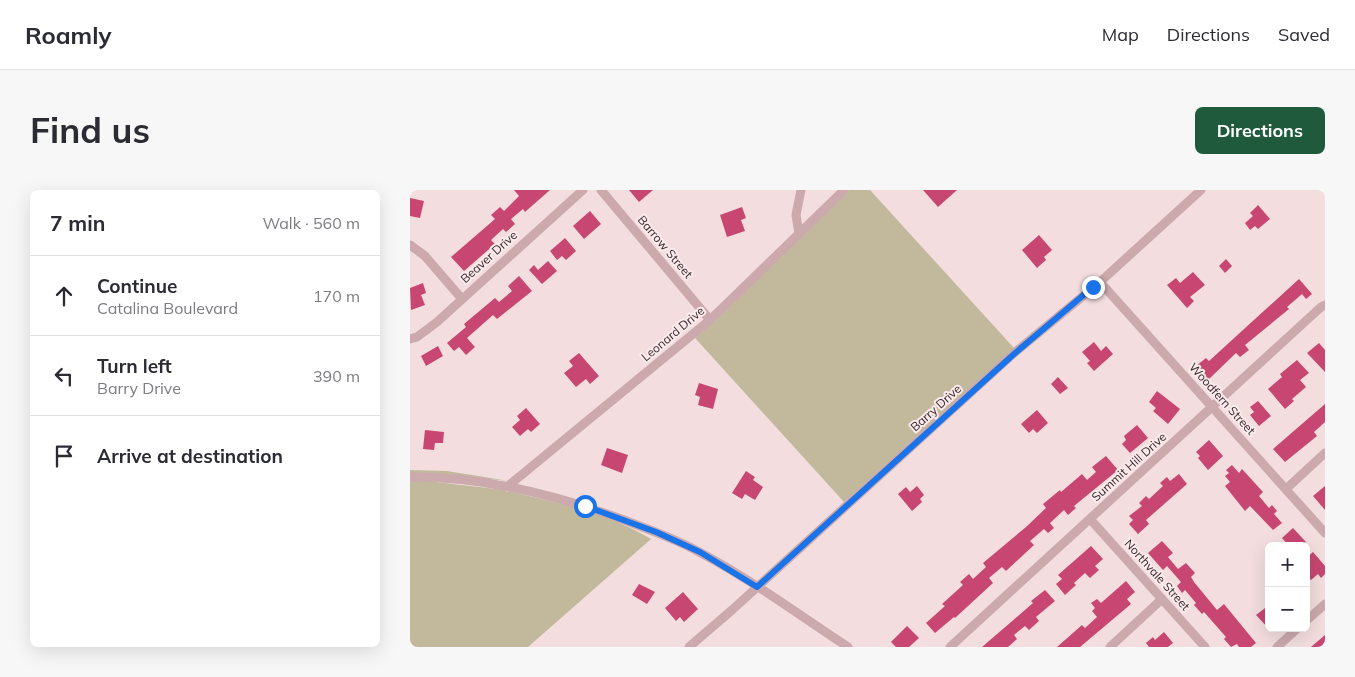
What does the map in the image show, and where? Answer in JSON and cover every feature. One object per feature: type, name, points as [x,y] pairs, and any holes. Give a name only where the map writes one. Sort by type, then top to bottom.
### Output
[{"type":"street","name":"Beaver Drive","points":[[410,339],[417,337],[583,190]]},
{"type":"street","name":"Barrow Street","points":[[601,190],[710,320]]},
{"type":"street","points":[[799,234],[796,215],[801,190]]},
{"type":"street","name":"Leonard Drive","points":[[508,486],[710,320],[844,190]]},
{"type":"street","name":"Barry Drive","points":[[689,647],[1008,358],[1100,282],[1201,190]]},
{"type":"street","points":[[410,245],[425,256],[462,298]]},
{"type":"street","name":"Woodfern Street","points":[[1100,282],[1325,533]]},
{"type":"street","name":"Summit Hill Drive","points":[[950,647],[1325,305]]},
{"type":"street","points":[[1286,489],[1325,453]]},
{"type":"street","points":[[410,477],[427,477],[508,486],[585,506],[656,532],[700,552],[848,647]]},
{"type":"street","name":"Northvale Street","points":[[1090,519],[1205,647]]},
{"type":"street","points":[[1110,647],[1162,599]]},
{"type":"street","points":[[1310,618],[1325,605]]},
{"type":"street","points":[[1277,647],[1294,632]]},
{"type":"shaded area","points":[[849,190],[870,190],[1014,348],[844,502],[695,338],[716,320]]},
{"type":"shaded area","points":[[410,470],[447,471],[509,481],[410,473]]},
{"type":"shaded area","points":[[410,481],[427,481],[505,490],[600,516],[635,530],[651,539],[528,647],[410,647]]},
{"type":"building","points":[[514,190],[550,190],[525,212],[523,209],[511,219],[515,224],[506,232],[503,229],[491,240],[495,244],[464,271],[451,257],[495,219],[491,215],[500,207],[504,211],[519,196]]},
{"type":"building","points":[[629,190],[653,190],[639,202]]},
{"type":"building","points":[[923,190],[957,190],[938,207]]},
{"type":"building","points":[[410,198],[424,201],[420,218],[410,216]]},
{"type":"building","points":[[1258,205],[1270,219],[1258,229],[1255,226],[1250,230],[1245,223],[1253,216],[1250,213]]},
{"type":"building","points":[[742,207],[746,218],[741,220],[745,231],[727,237],[720,215]]},
{"type":"building","points":[[590,211],[601,224],[584,239],[573,226]]},
{"type":"building","points":[[1039,235],[1052,250],[1044,257],[1046,260],[1037,268],[1022,250]]},
{"type":"building","points":[[565,238],[576,251],[566,260],[562,256],[557,260],[550,251]]},
{"type":"building","points":[[1226,259],[1232,266],[1225,273],[1219,266]]},
{"type":"building","points":[[548,261],[557,271],[542,284],[529,270],[534,265],[538,270]]},
{"type":"building","points":[[1193,272],[1205,285],[1190,297],[1194,301],[1187,308],[1167,285],[1176,278],[1180,283]]},
{"type":"building","points":[[519,276],[532,291],[497,319],[493,315],[467,338],[475,347],[466,355],[459,347],[454,351],[447,343],[466,327],[464,324],[495,298],[499,302],[512,291],[508,286]]},
{"type":"building","points":[[1299,279],[1312,294],[1306,299],[1302,294],[1287,307],[1289,309],[1245,345],[1249,350],[1240,357],[1236,353],[1208,380],[1196,366],[1206,358],[1209,361]]},
{"type":"building","points":[[423,283],[426,293],[421,295],[425,305],[411,310],[410,288]]},
{"type":"building","points":[[1094,342],[1101,351],[1106,346],[1113,354],[1094,371],[1087,363],[1090,361],[1082,352]]},
{"type":"building","points":[[1319,343],[1325,350],[1325,372],[1307,353]]},
{"type":"building","points":[[438,346],[443,356],[426,366],[421,356]]},
{"type":"building","points":[[579,353],[599,376],[590,384],[586,379],[576,387],[564,373],[573,366],[569,361]]},
{"type":"building","points":[[1297,360],[1309,373],[1300,380],[1306,387],[1292,399],[1294,401],[1285,409],[1268,389],[1282,377],[1280,374]]},
{"type":"building","points":[[1058,377],[1068,388],[1060,394],[1051,384]]},
{"type":"building","points":[[699,383],[718,389],[713,409],[698,405],[700,397],[695,395]]},
{"type":"building","points":[[1157,391],[1180,409],[1168,424],[1153,411],[1156,408],[1149,402]]},
{"type":"building","points":[[1258,401],[1271,416],[1259,426],[1250,415],[1254,412],[1250,407]]},
{"type":"building","points":[[1325,404],[1325,422],[1314,432],[1317,436],[1285,462],[1273,449]]},
{"type":"building","points":[[526,408],[540,424],[531,432],[528,429],[520,436],[512,427],[520,420],[517,416]]},
{"type":"building","points":[[1037,410],[1048,423],[1037,433],[1033,429],[1029,433],[1021,424]]},
{"type":"building","points":[[1137,425],[1148,438],[1130,453],[1122,444],[1126,440],[1124,436]]},
{"type":"building","points":[[425,430],[444,432],[443,443],[435,443],[434,450],[423,449]]},
{"type":"building","points":[[1209,440],[1223,456],[1208,470],[1198,458],[1200,456],[1196,452]]},
{"type":"building","points":[[607,448],[628,455],[622,473],[601,465]]},
{"type":"building","points":[[1106,456],[1118,470],[1074,506],[1076,508],[1068,515],[1064,510],[1050,523],[1054,528],[1048,533],[1044,529],[1030,541],[1034,545],[1006,571],[1002,567],[989,578],[993,583],[955,618],[935,633],[926,623],[945,606],[942,604],[963,585],[960,582],[969,574],[973,579],[986,567],[983,563],[1046,508],[1043,504],[1082,474],[1087,480],[1096,472],[1092,467]]},
{"type":"building","points":[[1232,465],[1239,473],[1242,469],[1263,492],[1259,496],[1269,508],[1272,505],[1277,511],[1274,514],[1282,523],[1273,530],[1250,506],[1245,511],[1225,486],[1230,482],[1225,476],[1229,473],[1226,470]]},
{"type":"building","points":[[746,471],[755,477],[753,480],[763,487],[755,500],[745,494],[742,499],[732,493]]},
{"type":"building","points":[[1179,474],[1187,484],[1146,520],[1149,524],[1138,534],[1129,524],[1133,520],[1129,516],[1142,506],[1139,503],[1146,496],[1149,499],[1163,486],[1160,483],[1167,477],[1170,481]]},
{"type":"building","points":[[917,486],[924,495],[920,499],[922,502],[912,511],[898,494],[906,487],[910,492]]},
{"type":"building","points":[[1325,486],[1325,510],[1313,496]]},
{"type":"building","points":[[1293,528],[1306,542],[1286,542],[1282,538]]},
{"type":"building","points":[[1162,541],[1173,553],[1168,557],[1178,569],[1186,563],[1195,573],[1191,577],[1194,582],[1217,610],[1224,604],[1256,643],[1251,647],[1239,647],[1237,644],[1231,647],[1224,639],[1226,637],[1204,612],[1202,614],[1194,605],[1196,603],[1185,590],[1182,593],[1177,586],[1181,582],[1167,566],[1163,570],[1148,553]]},
{"type":"building","points":[[1091,546],[1103,559],[1095,566],[1099,570],[1090,578],[1085,573],[1065,595],[1056,584],[1062,579],[1058,575]]},
{"type":"building","points":[[1313,552],[1325,566],[1325,574],[1321,578],[1318,574],[1310,579],[1310,555]]},
{"type":"building","points":[[1126,581],[1135,592],[1127,599],[1131,604],[1080,647],[1057,647],[1082,625],[1085,628],[1097,617],[1092,611],[1095,608],[1091,603],[1097,599],[1101,603]]},
{"type":"building","points":[[639,584],[655,592],[647,604],[632,595]]},
{"type":"building","points":[[1045,590],[1055,601],[1036,617],[1039,621],[1029,630],[1025,626],[1014,635],[1017,639],[1008,647],[982,647],[1033,603],[1031,601]]},
{"type":"building","points":[[683,592],[698,609],[684,622],[680,617],[676,621],[665,608]]},
{"type":"building","points":[[1265,608],[1265,625],[1256,615]]},
{"type":"building","points":[[907,626],[919,638],[909,647],[896,647],[891,642]]},
{"type":"building","points":[[1164,632],[1173,643],[1168,647],[1149,647],[1146,643],[1153,637],[1155,640]]},
{"type":"building","points":[[1325,635],[1325,647],[1311,647]]},
{"type":"route","points":[[585,506],[656,532],[700,552],[757,587],[1014,354],[1093,287]]}]
